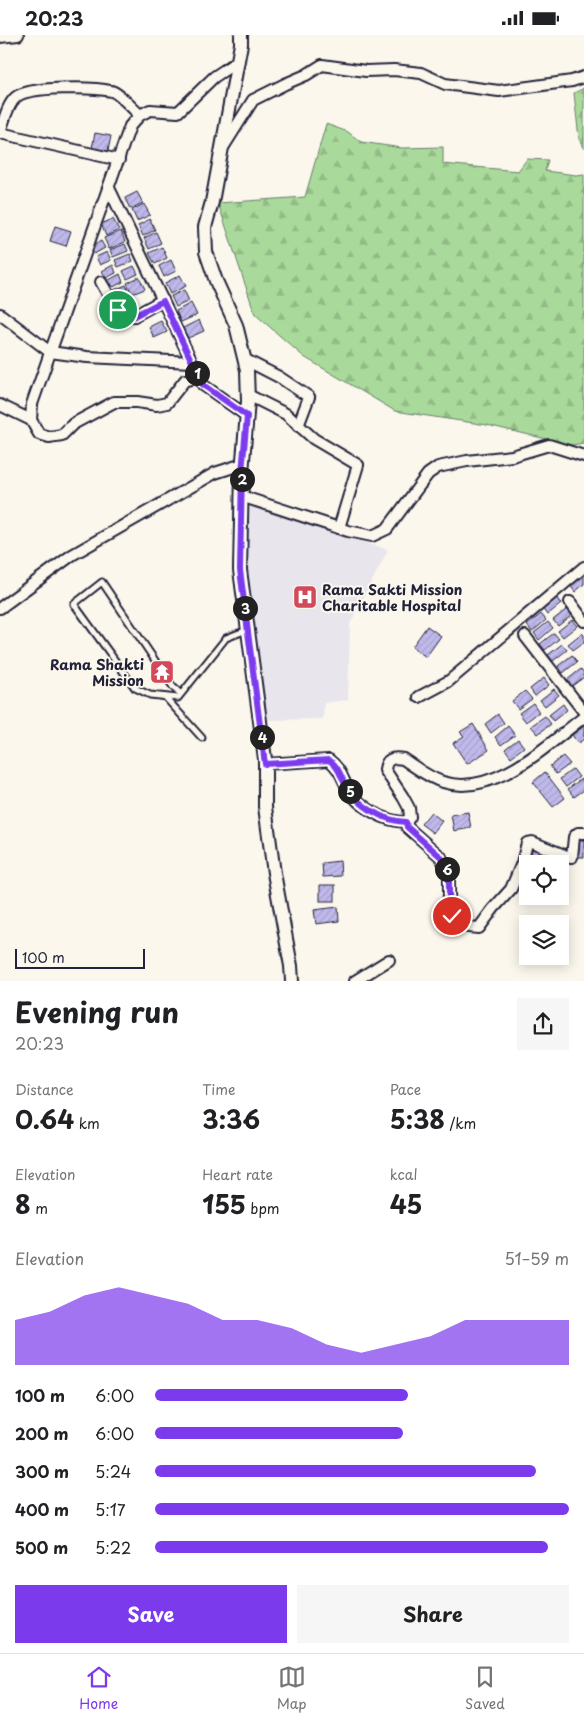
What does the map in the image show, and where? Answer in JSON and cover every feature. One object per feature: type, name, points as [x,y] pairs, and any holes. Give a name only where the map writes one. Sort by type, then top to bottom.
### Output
[{"type":"street","points":[[0,37],[18,35]]},
{"type":"street","points":[[241,35],[222,150],[212,203],[205,227],[206,252],[216,281],[236,325],[247,370],[248,395],[241,496],[240,570],[265,764],[267,817],[292,981]]},
{"type":"street","points":[[30,420],[32,404],[130,126],[140,115],[150,109],[178,112],[214,77],[238,61]]},
{"type":"street","points":[[222,150],[254,100],[306,75],[322,65],[366,71],[394,70],[421,73],[444,85],[499,91],[572,81],[584,77]]},
{"type":"street","points":[[119,160],[0,133],[10,105],[16,97],[41,90],[63,88],[113,91],[140,115]]},
{"type":"street","points":[[109,188],[203,385],[247,416]]},
{"type":"street","points":[[101,282],[118,310],[129,316],[134,316],[163,301]]},
{"type":"street","points":[[0,314],[50,352],[87,357],[192,362]]},
{"type":"street","points":[[244,359],[279,377],[309,397],[298,426]]},
{"type":"street","points":[[0,405],[30,420],[40,434],[49,437],[62,435],[73,424],[114,401],[157,405],[167,403],[185,381],[199,378]]},
{"type":"street","points":[[248,395],[286,414],[314,439],[358,465],[339,528]]},
{"type":"street","points":[[241,496],[339,528],[372,536],[387,529],[428,474],[438,467],[512,455],[549,445],[583,457]]},
{"type":"street","points":[[0,608],[72,555],[215,473],[243,464]]},
{"type":"street","points":[[419,697],[449,681],[584,567]]},
{"type":"street","points":[[570,602],[584,621]]},
{"type":"street","points":[[525,637],[584,712]]},
{"type":"street","points":[[406,822],[410,817],[409,808],[385,770],[386,762],[389,760],[396,757],[403,759],[441,782],[460,785],[473,784],[498,777],[525,762],[584,717]]},
{"type":"street","points":[[265,764],[329,760],[337,766],[349,791],[362,805],[388,819],[406,822]]},
{"type":"street","points":[[406,822],[407,827],[441,857],[449,875],[449,901],[452,916],[468,927],[479,928],[511,889],[522,863],[527,843],[532,842],[572,857],[574,837],[578,833],[584,833]]},
{"type":"street","points":[[354,981],[389,960]]},
{"type":"lane","points":[[181,694],[172,687],[102,582],[74,604],[135,688],[150,695],[178,698],[226,638],[247,629]]},
{"type":"lane","points":[[164,696],[202,738]]},
{"type":"shaded area","name":"Rama Sakti Mission Charitable Hospital","points":[[249,502],[388,550],[350,624],[348,700],[324,703],[323,719],[266,720],[243,570]]},
{"type":"green space","points":[[584,88],[584,149],[579,139],[574,93]]},
{"type":"green space","points":[[326,124],[348,132],[361,142],[402,148],[443,147],[443,164],[518,171],[527,159],[548,160],[545,171],[576,175],[584,174],[584,443],[572,445],[487,425],[395,411],[304,357],[255,314],[218,203],[305,197]]},
{"type":"building","points":[[95,133],[111,136],[108,151],[92,148]]},
{"type":"building","points":[[137,192],[143,203],[130,209],[125,198]]},
{"type":"building","points":[[144,204],[150,215],[137,221],[132,210]]},
{"type":"building","points":[[113,219],[119,230],[106,236],[101,224]]},
{"type":"building","points":[[150,219],[155,230],[143,236],[138,225]]},
{"type":"building","points":[[55,226],[71,231],[66,246],[50,241]]},
{"type":"building","points":[[121,231],[125,242],[109,249],[104,238]]},
{"type":"building","points":[[156,232],[161,243],[149,249],[144,238]]},
{"type":"building","points":[[101,241],[105,248],[94,254],[90,246]]},
{"type":"building","points":[[125,244],[128,251],[113,257],[110,250]]},
{"type":"building","points":[[162,247],[167,258],[155,264],[149,253]]},
{"type":"building","points":[[107,252],[111,260],[100,265],[96,257]]},
{"type":"building","points":[[130,254],[133,261],[118,267],[115,260]]},
{"type":"building","points":[[171,260],[176,271],[164,277],[159,266]]},
{"type":"building","points":[[113,265],[116,273],[106,278],[102,271]]},
{"type":"building","points":[[134,266],[138,274],[127,279],[123,271]]},
{"type":"building","points":[[120,274],[123,282],[113,287],[109,280]]},
{"type":"building","points":[[180,275],[186,286],[170,294],[165,283]]},
{"type":"building","points":[[139,277],[145,289],[132,294],[127,283]]},
{"type":"building","points":[[126,285],[131,296],[119,301],[114,290]]},
{"type":"building","points":[[184,290],[189,301],[176,307],[171,296]]},
{"type":"building","points":[[191,303],[197,315],[181,322],[176,311]]},
{"type":"building","points":[[199,320],[204,331],[188,338],[183,328]]},
{"type":"building","points":[[161,321],[167,332],[154,338],[149,327]]},
{"type":"building","points":[[584,574],[584,584],[575,592],[570,585]]},
{"type":"building","points":[[556,597],[561,604],[547,615],[542,608]]},
{"type":"building","points":[[567,609],[572,615],[558,626],[553,620]]},
{"type":"building","points":[[541,614],[546,620],[532,632],[527,625]]},
{"type":"building","points":[[572,620],[577,626],[563,637],[558,631]]},
{"type":"building","points":[[548,622],[553,628],[539,640],[534,633]]},
{"type":"building","points":[[427,626],[441,636],[426,657],[412,647]]},
{"type":"building","points":[[554,633],[559,639],[545,650],[540,644]]},
{"type":"building","points":[[582,633],[584,635],[584,642],[573,650],[568,644]]},
{"type":"building","points":[[562,644],[567,650],[553,661],[548,655]]},
{"type":"building","points":[[572,655],[577,662],[563,673],[558,666]]},
{"type":"building","points":[[581,669],[584,677],[572,686],[567,680]]},
{"type":"building","points":[[544,678],[549,685],[535,696],[530,689]]},
{"type":"building","points":[[554,689],[559,695],[545,706],[540,700]]},
{"type":"building","points":[[525,691],[532,699],[518,709],[512,701]]},
{"type":"building","points":[[533,703],[539,712],[526,722],[519,713]]},
{"type":"building","points":[[563,704],[567,710],[553,721],[549,715]]},
{"type":"building","points":[[498,714],[504,723],[491,733],[485,724]]},
{"type":"building","points":[[545,716],[551,724],[538,734],[531,726]]},
{"type":"building","points":[[473,724],[489,750],[467,764],[453,743],[464,736],[460,732]]},
{"type":"building","points":[[508,726],[515,735],[501,745],[495,737]]},
{"type":"building","points":[[584,726],[584,739],[578,743],[572,735]]},
{"type":"building","points":[[518,739],[524,747],[511,757],[505,749]]},
{"type":"building","points":[[563,756],[570,764],[556,774],[550,766]]},
{"type":"building","points":[[573,769],[579,777],[566,787],[560,779]]},
{"type":"building","points":[[545,772],[565,798],[553,807],[533,782]]},
{"type":"building","points":[[581,779],[584,783],[584,790],[574,797],[568,789]]},
{"type":"building","points":[[431,812],[442,821],[433,833],[421,824]]},
{"type":"building","points":[[468,812],[471,828],[454,831],[451,815]]},
{"type":"building","points":[[584,840],[584,857],[579,857],[577,841]]},
{"type":"building","points":[[531,847],[549,851],[548,855],[529,855]]},
{"type":"building","points":[[340,861],[341,876],[323,877],[322,863]]},
{"type":"building","points":[[320,885],[335,885],[335,901],[320,901]]},
{"type":"building","points":[[338,907],[339,921],[316,924],[314,910]]},
{"type":"place","name":"Rama Sakti Mission Charitable Hospital","points":[[305,597]]},
{"type":"place","name":"Rama Shakti Mission","points":[[162,672]]},
{"type":"route","points":[[118,310],[129,316],[134,316],[163,301],[203,385],[247,416],[242,472],[240,570],[265,764],[329,760],[337,766],[349,791],[362,805],[388,819],[406,822],[407,827],[441,857],[449,875],[449,901],[452,916]]}]
